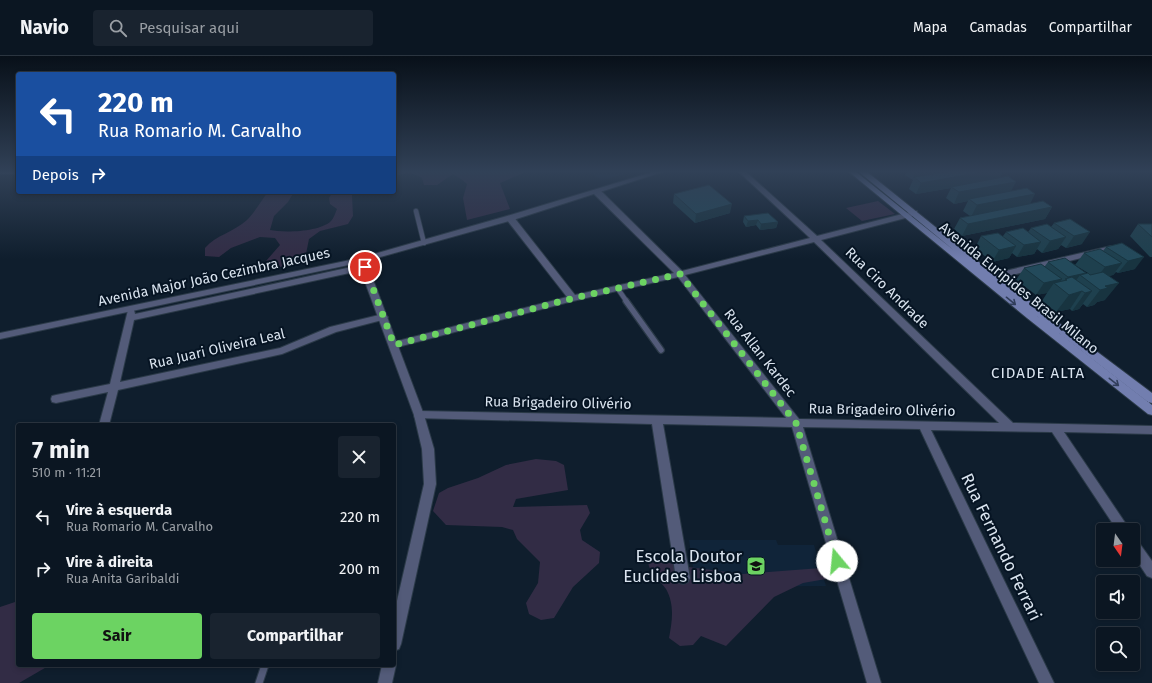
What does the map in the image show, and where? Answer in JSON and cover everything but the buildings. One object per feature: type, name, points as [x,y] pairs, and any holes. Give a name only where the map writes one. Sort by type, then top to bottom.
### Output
[{"type":"main road","name":"Avenida Euripides Brasil Milano","points":[[887,200],[909,214],[992,276],[1152,399]]},
{"type":"main road","name":"Avenida Euripides Brasil Milano","points":[[897,200],[909,214]]},
{"type":"main road","name":"Avenida Euripides Brasil Milano","points":[[943,240],[1030,316],[1152,411]]},
{"type":"main road","points":[[1030,316],[1040,314]]},
{"type":"street","name":"Avenida Major João Cezimbra Jacques","points":[[0,336],[130,313],[363,264],[424,242],[569,200]]},
{"type":"street","name":"Rua Allan Kardec","points":[[604,200],[680,274],[796,423],[874,683]]},
{"type":"street","name":"Rua Ciro Andrade","points":[[774,200],[816,239],[1010,427]]},
{"type":"street","points":[[394,345],[574,298],[680,274],[909,214]]},
{"type":"street","points":[[510,218],[574,298]]},
{"type":"street","points":[[992,276],[1111,248]]},
{"type":"street","points":[[363,264],[419,415],[428,449],[430,484],[396,635]]},
{"type":"street","points":[[105,423],[130,313]]},
{"type":"street","name":"Rua Juari Oliveira Leal","points":[[56,399],[282,351],[333,329],[382,317]]},
{"type":"street","name":"Rua Brigadeiro Olivério","points":[[419,415],[1152,430]]},
{"type":"street","points":[[658,420],[683,578]]},
{"type":"street","name":"Rua Fernando Ferrari","points":[[924,426],[1047,683]]},
{"type":"street","points":[[1056,428],[1119,523]]},
{"type":"street","points":[[1140,554],[1152,572]]},
{"type":"street","points":[[385,683],[389,667]]},
{"type":"lane","points":[[416,211],[424,242]]},
{"type":"lane","points":[[618,289],[662,350]]},
{"type":"lane","points":[[258,683],[264,667]]},
{"type":"shaded area","points":[[262,200],[289,200],[274,216],[270,230],[284,231],[302,231],[326,225],[332,220],[337,209],[330,204],[329,200],[352,200],[353,216],[348,224],[320,231],[309,239],[304,264],[272,268],[266,261],[280,245],[275,238],[260,237],[231,248],[219,257],[205,256],[205,248],[209,244],[242,224]]},
{"type":"shaded area","points":[[463,200],[507,200],[510,209],[467,220]]},
{"type":"shaded area","points":[[878,201],[895,214],[862,221],[846,208]]},
{"type":"shaded area","points":[[536,459],[556,461],[564,465],[568,490],[516,499],[513,507],[587,505],[590,513],[580,530],[582,540],[600,552],[599,563],[573,587],[554,618],[541,620],[529,614],[526,603],[538,583],[540,562],[517,539],[513,530],[502,527],[446,525],[433,511],[439,493],[448,488],[478,478],[506,465]]},
{"type":"shaded area","name":"Escola Doutor Euclides Lisboa","points":[[689,540],[776,540],[778,545],[814,545],[826,586],[696,587]]},
{"type":"shaded area","points":[[658,560],[681,566],[743,574],[821,568],[826,579],[803,583],[774,597],[726,646],[701,636],[693,645],[680,646],[669,638],[672,607],[669,595],[666,589],[652,573],[649,566],[648,561]]},
{"type":"shaded area","points":[[16,602],[16,667],[47,667],[19,683],[0,683],[0,607]]},
{"type":"place","name":"Escola Doutor Euclides Lisboa","points":[[756,566]]},
{"type":"district","name":"CIDADE ALTA","points":[[1038,373]]},
{"type":"route","points":[[365,267],[382,317],[394,345],[574,298],[680,274],[796,423],[837,561]]}]
